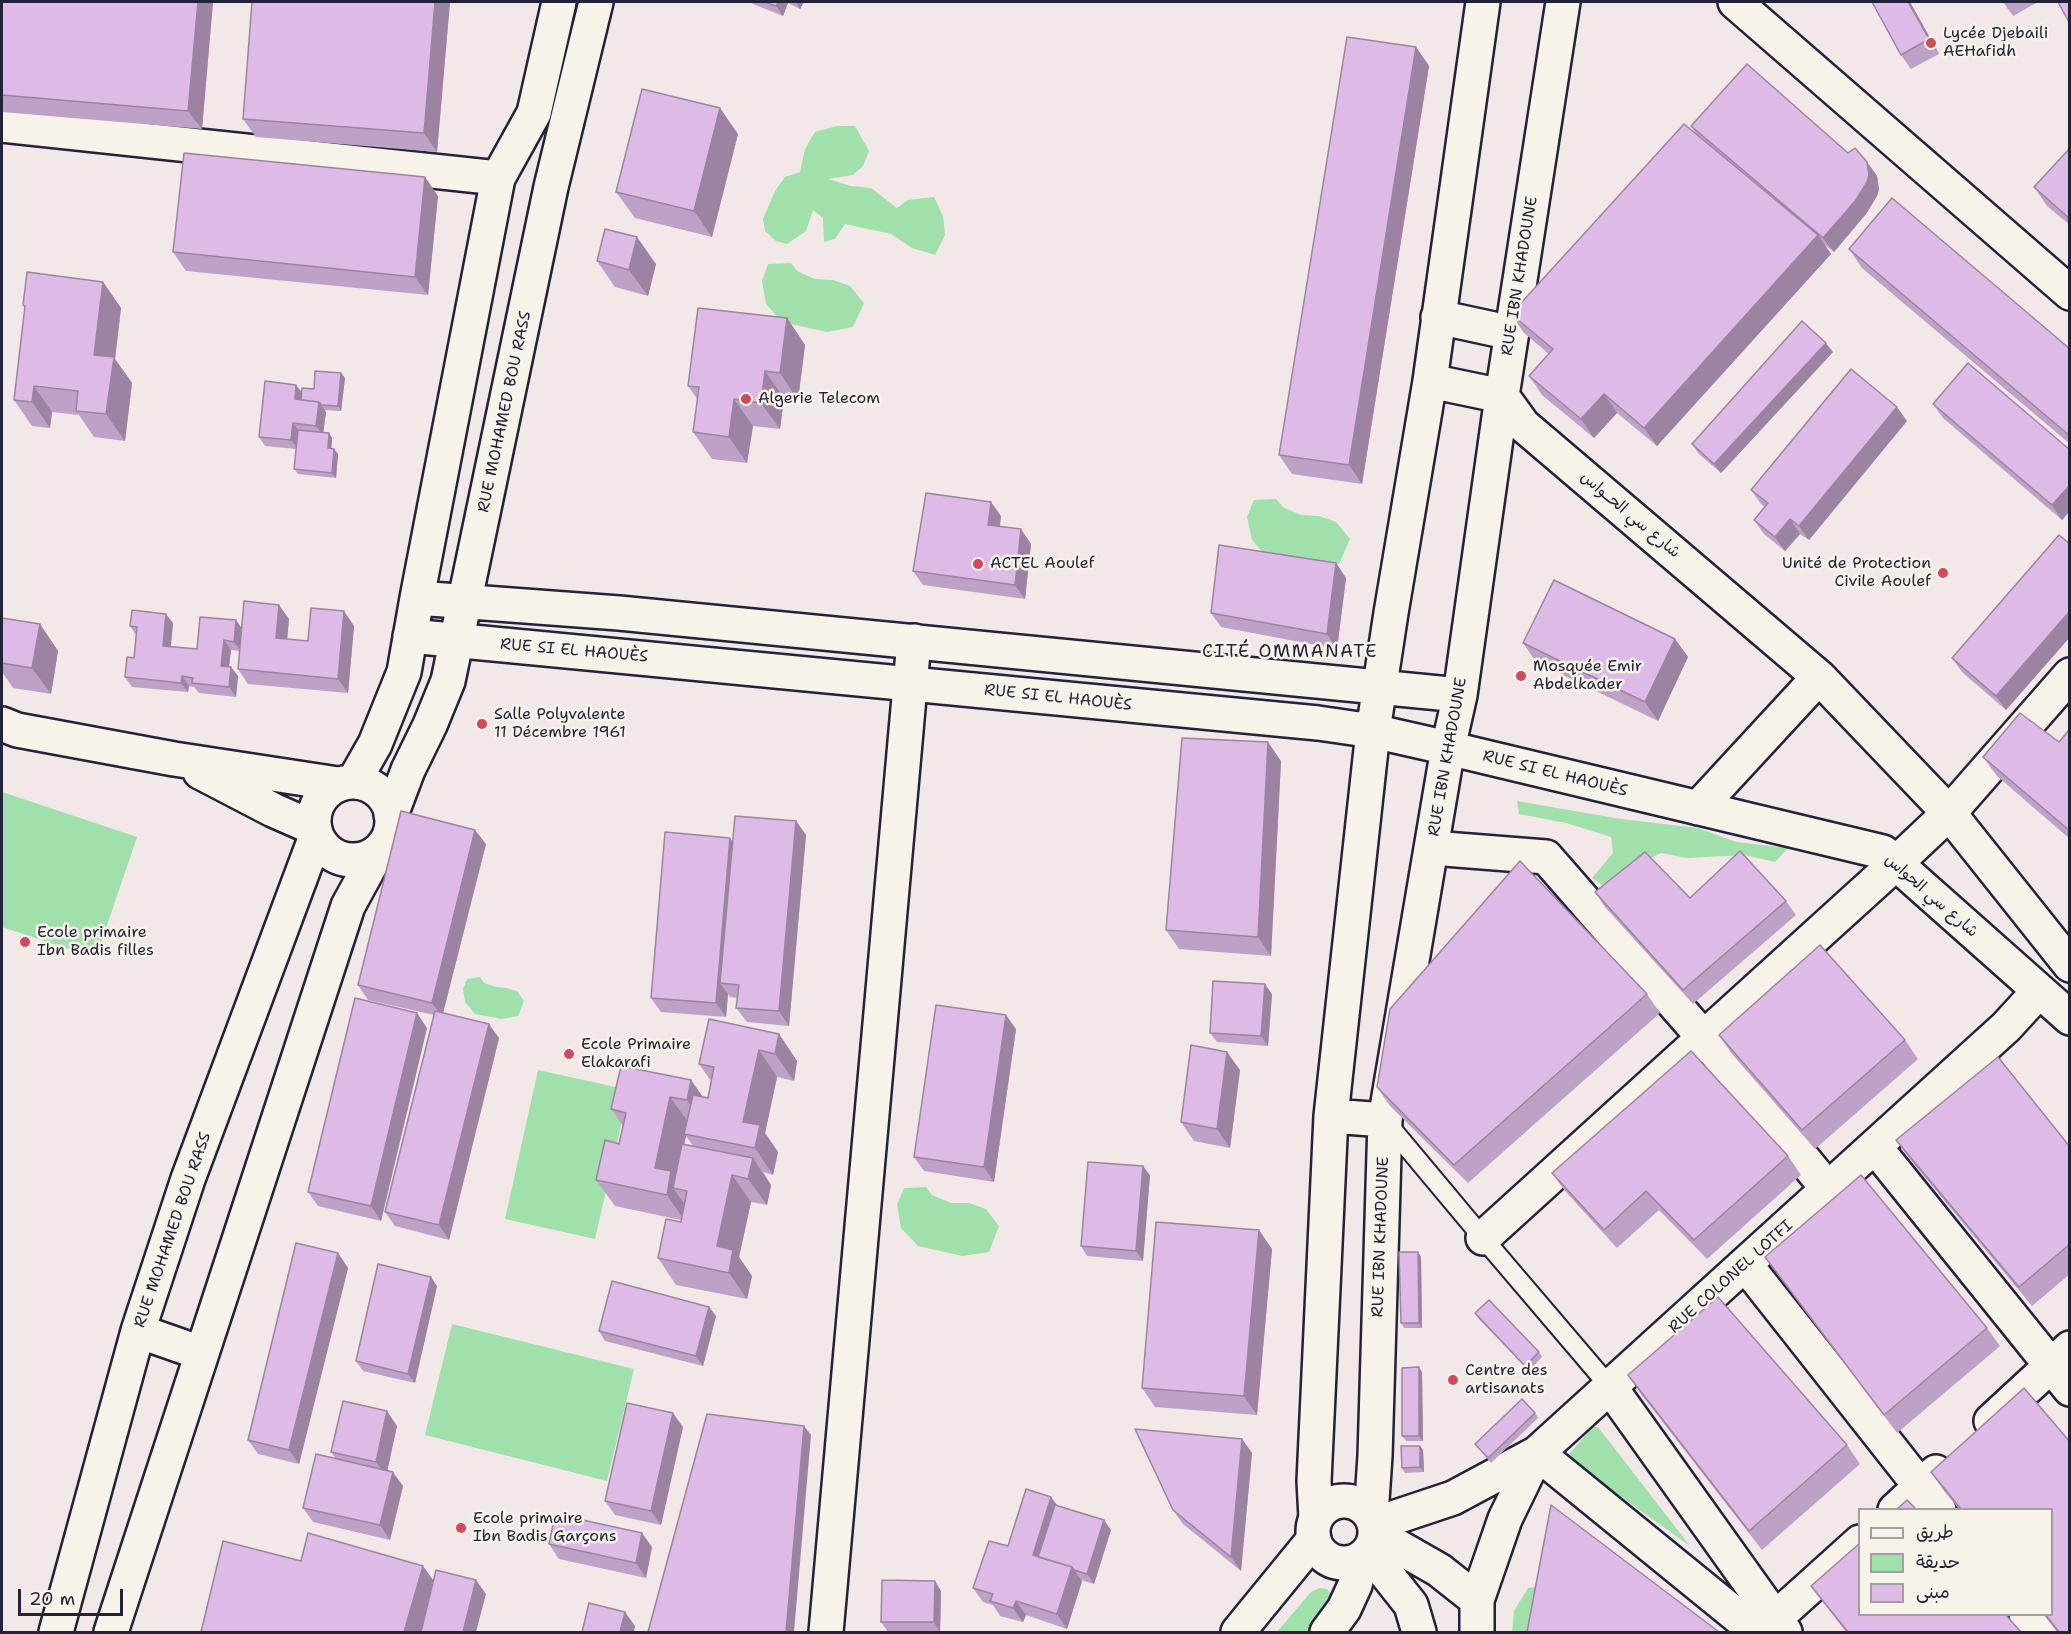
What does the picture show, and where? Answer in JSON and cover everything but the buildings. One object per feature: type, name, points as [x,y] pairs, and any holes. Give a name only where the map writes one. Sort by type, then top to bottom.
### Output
[{"type":"street","points":[[315,832],[314,815],[318,802],[327,791],[346,783],[375,744],[404,672],[498,178],[534,113],[559,2]]},
{"type":"street","name":"RUE MOHAMED BOU RASS","points":[[391,815],[408,770],[448,681],[551,187],[596,2]]},
{"type":"street","points":[[1484,2],[1430,381],[1373,731],[1331,1116],[1314,1481],[1317,1549],[1333,1562],[1352,1563],[1370,1537],[1453,1498],[1537,1453],[1769,1629]]},
{"type":"street","name":"RUE IBN KHADOUNE","points":[[1336,1621],[1355,1586],[1370,1537],[1375,1456],[1384,1120],[1448,748],[1460,695],[1502,396],[1563,2]]},
{"type":"street","points":[[1735,2],[2070,293]]},
{"type":"street","points":[[2,125],[498,178],[551,187]]},
{"type":"street","points":[[1438,317],[1512,333]]},
{"type":"street","points":[[1430,381],[1502,396]]},
{"type":"street","name":"شارع سي الحــواس","points":[[1502,396],[1523,425],[1819,677]]},
{"type":"street","points":[[417,598],[619,613],[1460,695]]},
{"type":"street","name":"RUE SI EL HAOUÈS","points":[[410,636],[1318,723],[1373,731],[1698,808]]},
{"type":"street","points":[[826,1632],[912,684],[914,641]]},
{"type":"street","points":[[1038,696],[1040,654]]},
{"type":"street","points":[[1482,1238],[1895,864],[1948,813],[2070,675]]},
{"type":"street","points":[[1698,808],[1819,677],[1948,813],[2069,964]]},
{"type":"street","points":[[2,724],[18,730],[174,759],[346,783],[363,783],[379,792],[389,807],[391,815],[391,829],[386,841],[378,851],[348,906],[111,1632]]},
{"type":"street","points":[[174,759],[315,832],[327,850],[343,859],[367,858],[378,851]]},
{"type":"street","name":"شارع سي الحواس","points":[[1698,808],[1883,852],[2070,1018]]},
{"type":"street","name":"RUE MOHAMED BOU RASS","points":[[56,1632],[138,1330],[188,1179],[315,832]]},
{"type":"street","points":[[1432,848],[1546,857],[1704,1038],[1828,1189]]},
{"type":"street","name":"RUE COLONEL LOTFI","points":[[1477,1632],[1477,1600],[1505,1519],[1537,1453],[2006,1027],[2039,991],[2069,964]]},
{"type":"street","points":[[1331,1116],[1384,1120]]},
{"type":"street","points":[[1875,1147],[2063,1368],[1964,1447],[1930,1498],[1898,1508]]},
{"type":"street","points":[[1745,1264],[1930,1498]]},
{"type":"street","points":[[138,1330],[201,1353]]},
{"type":"street","points":[[1610,1387],[1769,1629]]},
{"type":"street","points":[[1238,1632],[1315,1529],[1323,1510],[1342,1501],[1353,1502],[1363,1507],[1370,1537],[1411,1605],[1419,1632]]},
{"type":"street","points":[[1370,1537],[1439,1570],[1477,1600]]},
{"type":"street","points":[[1769,1629],[1858,1544]]},
{"type":"street","points":[[1336,1621],[1354,1599],[1365,1593],[1378,1590],[1404,1595]]},
{"type":"street","points":[[2028,1616],[2041,1632]]},
{"type":"lane","points":[[1384,1120],[1610,1387]]},
{"type":"green space","points":[[837,126],[855,126],[869,151],[863,166],[853,175],[828,179],[851,186],[871,188],[897,208],[908,200],[934,197],[943,216],[945,235],[935,255],[912,248],[891,234],[845,224],[835,239],[824,242],[823,218],[813,210],[806,231],[787,244],[776,241],[765,231],[763,219],[775,191],[785,177],[800,172],[805,149],[815,132]]},
{"type":"green space","points":[[791,263],[797,271],[815,279],[833,280],[850,286],[864,303],[853,327],[827,332],[782,322],[766,304],[762,281],[768,264]]},
{"type":"green space","points":[[1276,499],[1283,507],[1301,515],[1319,516],[1336,522],[1350,539],[1339,564],[1312,568],[1268,558],[1252,540],[1247,517],[1254,500]]},
{"type":"green space","points":[[2,792],[137,837],[96,958],[2,927]]},
{"type":"green space","points":[[1517,801],[1621,819],[1698,828],[1736,842],[1788,848],[1775,862],[1745,855],[1687,858],[1661,853],[1635,866],[1606,888],[1592,878],[1613,853],[1611,837],[1566,823],[1519,814]]},
{"type":"green space","points":[[480,977],[484,983],[517,991],[524,1001],[518,1016],[502,1019],[475,1014],[465,1002],[463,989],[467,979]]},
{"type":"green space","points":[[538,1070],[629,1090],[595,1239],[505,1219]]},
{"type":"green space","points":[[926,1187],[932,1195],[951,1203],[969,1203],[986,1209],[999,1226],[989,1252],[962,1256],[918,1246],[901,1228],[897,1205],[904,1188]]},
{"type":"green space","points":[[452,1324],[634,1369],[607,1481],[425,1435]]},
{"type":"green space","points":[[1593,1427],[1598,1427],[1690,1546],[1571,1461],[1568,1455]]},
{"type":"green space","points":[[1319,1588],[1327,1589],[1333,1596],[1311,1632],[1277,1632],[1311,1592]]},
{"type":"green space","points":[[1528,1588],[1546,1590],[1544,1632],[1512,1632],[1514,1611]]},
{"type":"place","name":"Lycée Djebaili AEHafidh","points":[[1931,43]]},
{"type":"place","name":"Algerie Telecom","points":[[746,399]]},
{"type":"place","name":"ACTEL Aoulef","points":[[978,564]]},
{"type":"place","name":"Unité de Protection Civile Aoulef","points":[[1943,573]]},
{"type":"place","name":"Mosquée Emir Abdelkader","points":[[1521,676]]},
{"type":"place","name":"Salle Polyvalente 11 Décembre 1961","points":[[482,724]]},
{"type":"place","name":"Ecole primaire Ibn Badis filles","points":[[25,942]]},
{"type":"place","name":"Ecole Primaire Elakarafi","points":[[569,1054]]},
{"type":"place","name":"Centre des artisanats","points":[[1453,1380]]},
{"type":"place","name":"Ecole primaire Ibn Badis Garçons","points":[[461,1528]]},
{"type":"district","name":"CITÉ OMMANATE","points":[[1290,652]]}]
